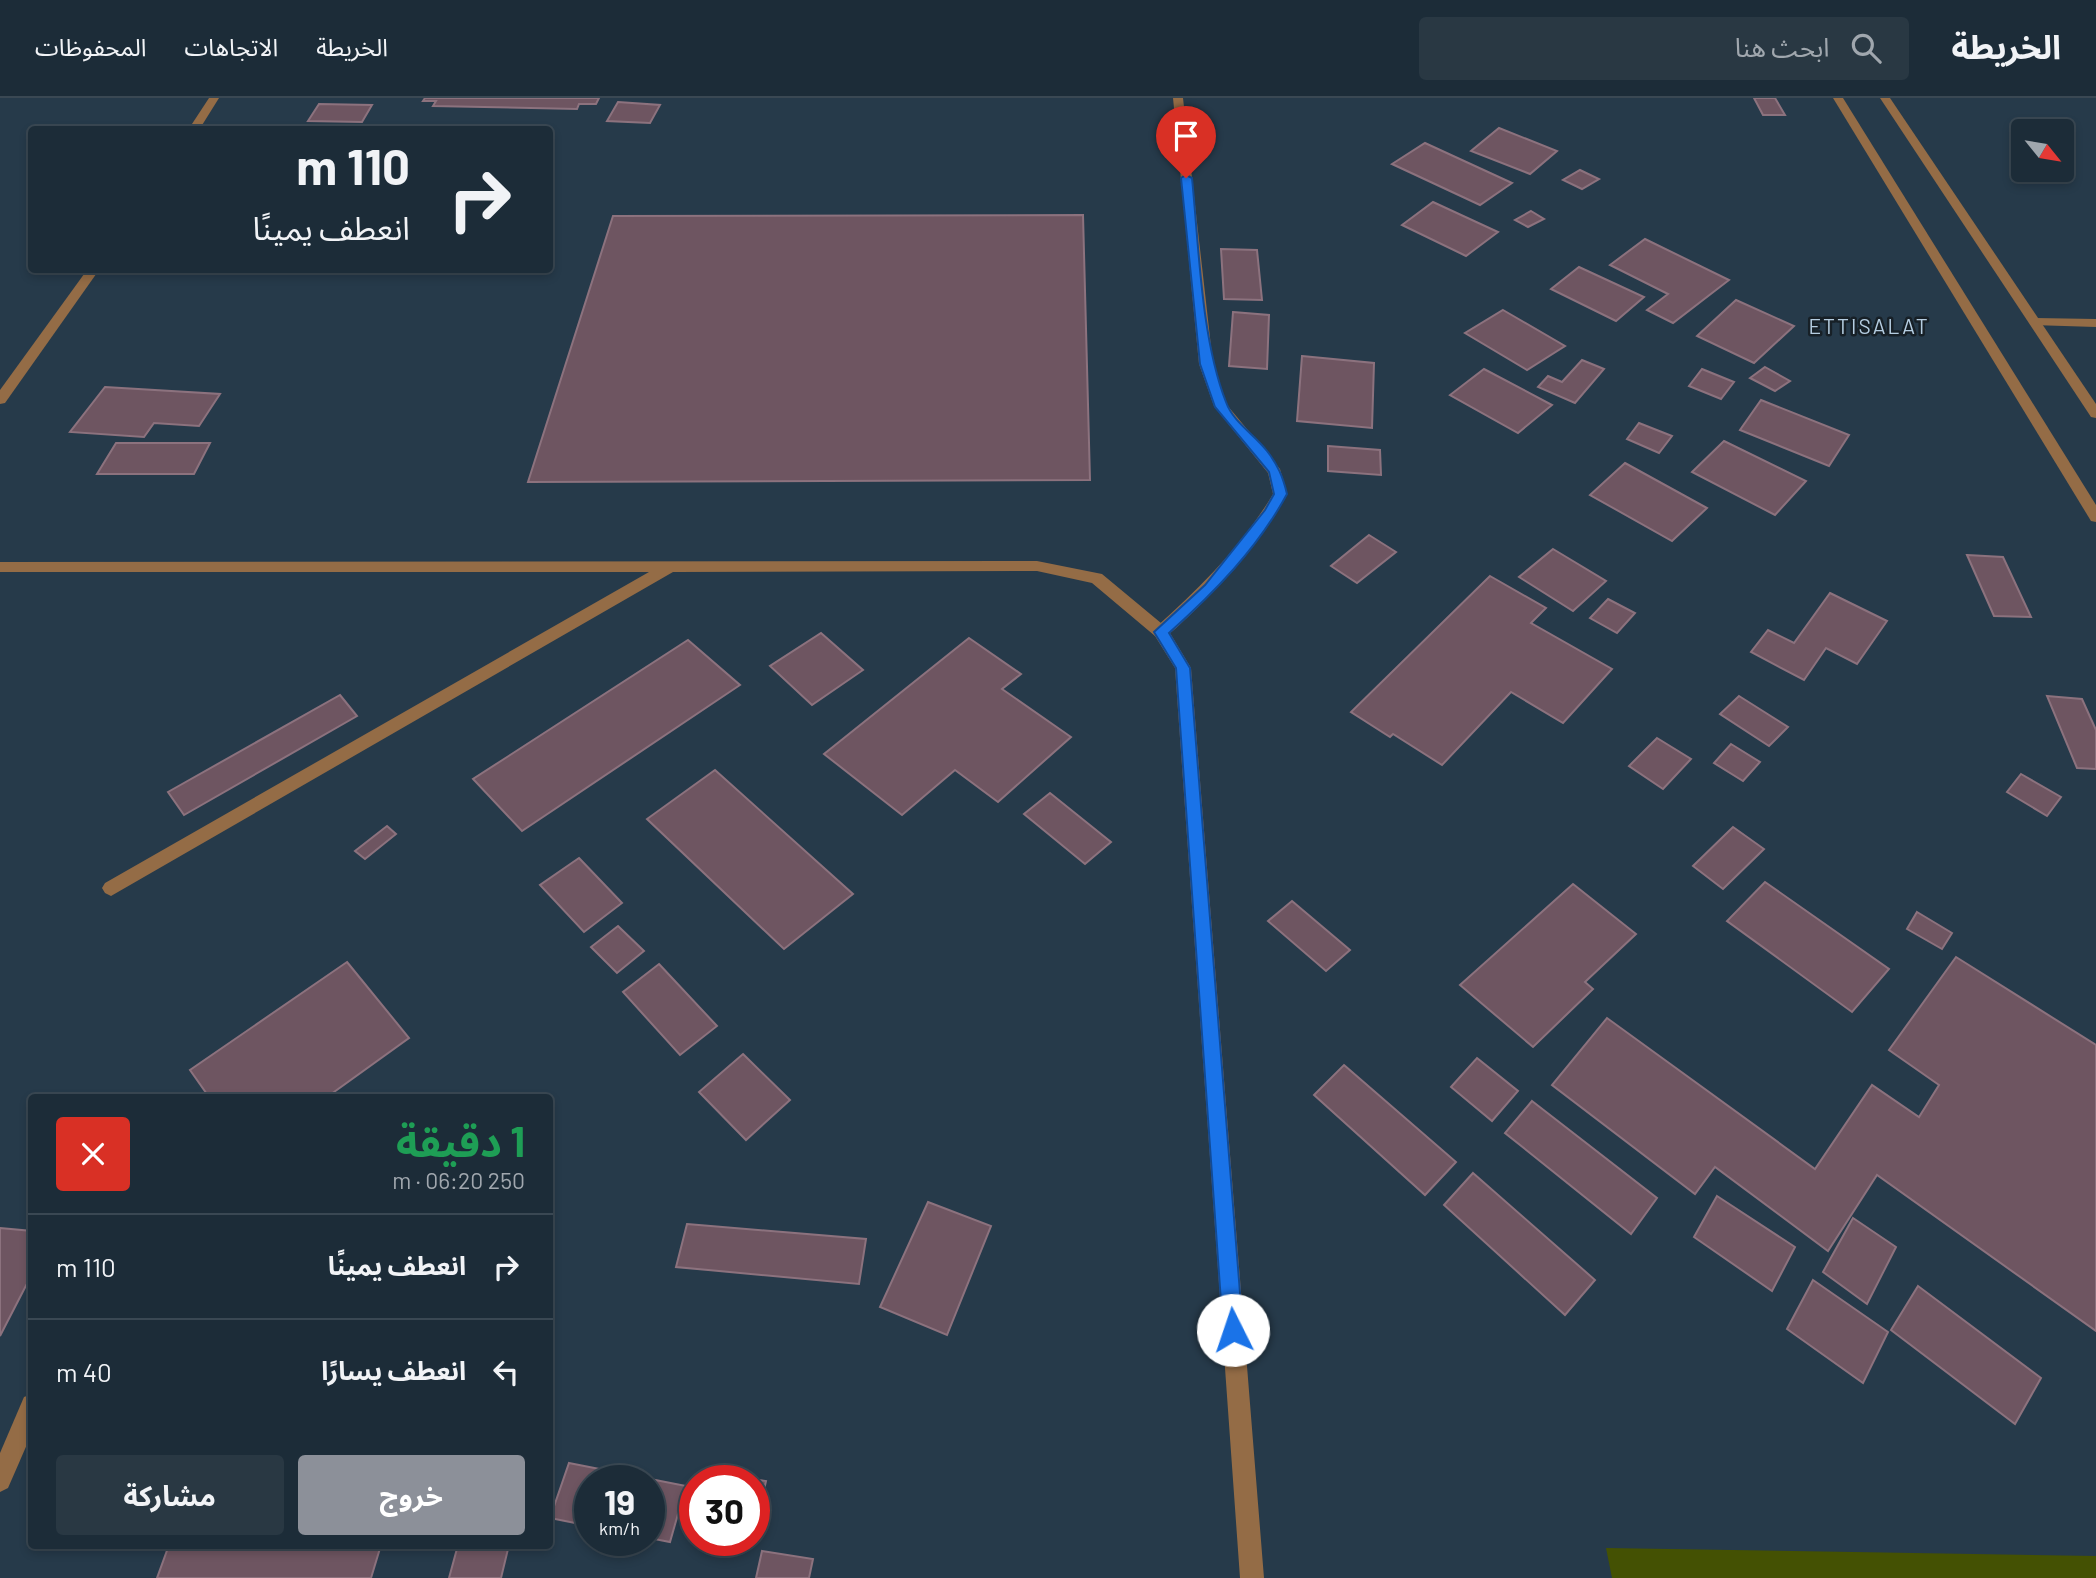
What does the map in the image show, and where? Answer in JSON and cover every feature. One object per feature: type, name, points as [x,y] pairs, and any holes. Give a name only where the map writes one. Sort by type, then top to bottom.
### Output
[{"type":"street","points":[[196,126],[214,98]]},
{"type":"street","points":[[1161,632],[1210,589],[1270,513],[1280,494],[1275,472],[1262,452],[1239,431],[1221,407],[1206,364],[1178,98]]},
{"type":"street","points":[[1838,98],[2096,517]]},
{"type":"street","points":[[1885,98],[2096,414]]},
{"type":"street","points":[[0,400],[91,273]]},
{"type":"street","points":[[2035,323],[2096,323]]},
{"type":"street","points":[[111,888],[670,566]]},
{"type":"street","points":[[0,567],[1037,566],[1097,578],[1161,632],[1183,668],[1252,1578]]},
{"type":"street","points":[[0,1480],[28,1414]]},
{"type":"green space","points":[[1606,1548],[2096,1556],[2096,1578],[1612,1578]]},
{"type":"building","points":[[425,98],[599,98],[596,104],[579,104],[577,109],[433,106],[436,101],[423,101]]},
{"type":"building","points":[[1754,98],[1775,98],[1785,115],[1763,115]]},
{"type":"building","points":[[618,102],[660,105],[650,123],[607,121]]},
{"type":"building","points":[[319,104],[372,105],[362,122],[308,121]]},
{"type":"building","points":[[1499,128],[1557,151],[1530,174],[1471,151]]},
{"type":"building","points":[[1425,143],[1512,183],[1480,205],[1392,164]]},
{"type":"building","points":[[1580,170],[1599,179],[1582,189],[1563,180]]},
{"type":"building","points":[[1433,202],[1498,232],[1466,256],[1402,225]]},
{"type":"building","points":[[1531,211],[1544,219],[1528,227],[1515,220]]},
{"type":"building","points":[[1083,215],[1090,480],[528,482],[613,216]]},
{"type":"building","points":[[1645,239],[1729,280],[1673,323],[1647,310],[1668,294],[1610,265]]},
{"type":"building","points":[[1221,249],[1257,250],[1262,300],[1224,299]]},
{"type":"building","points":[[1579,267],[1644,297],[1616,321],[1551,289]]},
{"type":"building","points":[[1736,300],[1794,326],[1754,363],[1697,336]]},
{"type":"building","points":[[1503,310],[1565,346],[1527,370],[1465,333]]},
{"type":"building","points":[[1233,312],[1269,315],[1267,369],[1229,366]]},
{"type":"building","points":[[1302,356],[1374,363],[1372,428],[1297,421]]},
{"type":"building","points":[[1582,360],[1604,369],[1575,403],[1538,387],[1548,376],[1562,382]]},
{"type":"building","points":[[1765,367],[1790,381],[1775,391],[1750,378]]},
{"type":"building","points":[[1484,369],[1552,405],[1518,433],[1450,395]]},
{"type":"building","points":[[1702,369],[1734,382],[1721,399],[1689,386]]},
{"type":"building","points":[[105,387],[220,394],[199,426],[154,423],[144,437],[70,432]]},
{"type":"building","points":[[1761,400],[1849,435],[1829,466],[1740,430]]},
{"type":"building","points":[[1639,423],[1672,436],[1659,453],[1627,439]]},
{"type":"building","points":[[1724,441],[1806,481],[1775,515],[1692,472]]},
{"type":"building","points":[[116,443],[210,443],[194,474],[97,474]]},
{"type":"building","points":[[1328,446],[1380,450],[1381,475],[1328,471]]},
{"type":"building","points":[[1625,463],[1707,508],[1672,541],[1590,495]]},
{"type":"building","points":[[1369,535],[1396,552],[1357,583],[1331,566]]},
{"type":"building","points":[[1553,549],[1606,581],[1573,611],[1519,577]]},
{"type":"building","points":[[1967,555],[2003,557],[2031,617],[1994,616]]},
{"type":"building","points":[[1490,576],[1546,608],[1531,623],[1612,669],[1563,723],[1511,692],[1442,765],[1393,734],[1390,737],[1351,712]]},
{"type":"building","points":[[1830,593],[1887,621],[1857,664],[1826,648],[1804,680],[1751,652],[1768,630],[1794,643]]},
{"type":"building","points":[[1608,599],[1635,613],[1617,633],[1590,618]]},
{"type":"building","points":[[821,633],[863,670],[812,705],[770,666]]},
{"type":"building","points":[[969,638],[1021,674],[1002,689],[1071,737],[998,802],[955,770],[902,815],[824,754]]},
{"type":"building","points":[[688,640],[740,685],[522,831],[473,779]]},
{"type":"building","points":[[340,695],[357,716],[184,815],[168,792]]},
{"type":"building","points":[[1739,696],[1788,727],[1769,746],[1720,714]]},
{"type":"building","points":[[2047,696],[2082,699],[2096,730],[2096,769],[2077,768]]},
{"type":"building","points":[[1657,738],[1691,759],[1663,789],[1629,766]]},
{"type":"building","points":[[1731,744],[1760,762],[1743,781],[1714,763]]},
{"type":"building","points":[[715,770],[853,894],[784,949],[647,819]]},
{"type":"building","points":[[2021,774],[2061,797],[2047,816],[2007,792]]},
{"type":"building","points":[[1050,793],[1111,842],[1085,864],[1024,814]]},
{"type":"building","points":[[387,826],[396,834],[365,859],[355,851]]},
{"type":"building","points":[[1733,827],[1764,849],[1723,889],[1693,866]]},
{"type":"building","points":[[579,858],[622,903],[584,932],[540,885]]},
{"type":"building","points":[[1765,882],[1889,969],[1852,1012],[1727,921]]},
{"type":"building","points":[[1573,884],[1636,934],[1585,982],[1593,989],[1533,1047],[1460,985]]},
{"type":"building","points":[[1292,901],[1350,950],[1326,971],[1268,921]]},
{"type":"building","points":[[1917,912],[1952,933],[1942,949],[1907,929]]},
{"type":"building","points":[[618,926],[644,951],[617,973],[591,947]]},
{"type":"building","points":[[1956,957],[2096,1045],[2096,1331],[1877,1175],[1828,1251],[1715,1167],[1695,1194],[1552,1085],[1607,1018],[1815,1169],[1872,1085],[1919,1117],[1939,1085],[1889,1050]]},
{"type":"building","points":[[347,962],[409,1038],[331,1094],[207,1094],[190,1070]]},
{"type":"building","points":[[659,964],[717,1026],[680,1055],[623,992]]},
{"type":"building","points":[[743,1054],[790,1100],[746,1140],[699,1092]]},
{"type":"building","points":[[1477,1058],[1518,1091],[1492,1121],[1451,1087]]},
{"type":"building","points":[[1344,1065],[1456,1162],[1425,1195],[1314,1095]]},
{"type":"building","points":[[1532,1101],[1657,1198],[1631,1234],[1505,1133]]},
{"type":"building","points":[[1473,1173],[1595,1280],[1565,1315],[1444,1205]]},
{"type":"building","points":[[1717,1196],[1795,1247],[1772,1291],[1694,1237]]},
{"type":"building","points":[[928,1202],[991,1226],[947,1335],[880,1307]]},
{"type":"building","points":[[1853,1218],[1896,1247],[1867,1304],[1823,1272]]},
{"type":"building","points":[[687,1224],[866,1239],[859,1284],[676,1267]]},
{"type":"building","points":[[0,1228],[28,1231],[28,1282],[0,1336]]},
{"type":"building","points":[[1813,1280],[1888,1332],[1863,1383],[1787,1329]]},
{"type":"building","points":[[1918,1286],[2041,1378],[2015,1424],[1891,1330]]},
{"type":"building","points":[[569,1463],[579,1465],[574,1465],[574,1523],[553,1519],[553,1509]]},
{"type":"building","points":[[665,1482],[679,1485],[679,1510],[670,1542],[665,1541]]},
{"type":"building","points":[[168,1549],[380,1549],[371,1578],[157,1578]]},
{"type":"building","points":[[457,1549],[508,1549],[501,1578],[449,1578]]},
{"type":"building","points":[[770,1552],[813,1559],[809,1578],[756,1578],[761,1556],[770,1556]]},
{"type":"district","name":"ETTISALAT","points":[[1869,325]]},
{"type":"route","points":[[1186,178],[1206,364],[1221,407],[1239,431],[1262,452],[1275,472],[1280,494],[1270,513],[1210,589],[1161,632],[1183,668],[1233,1330]]}]
